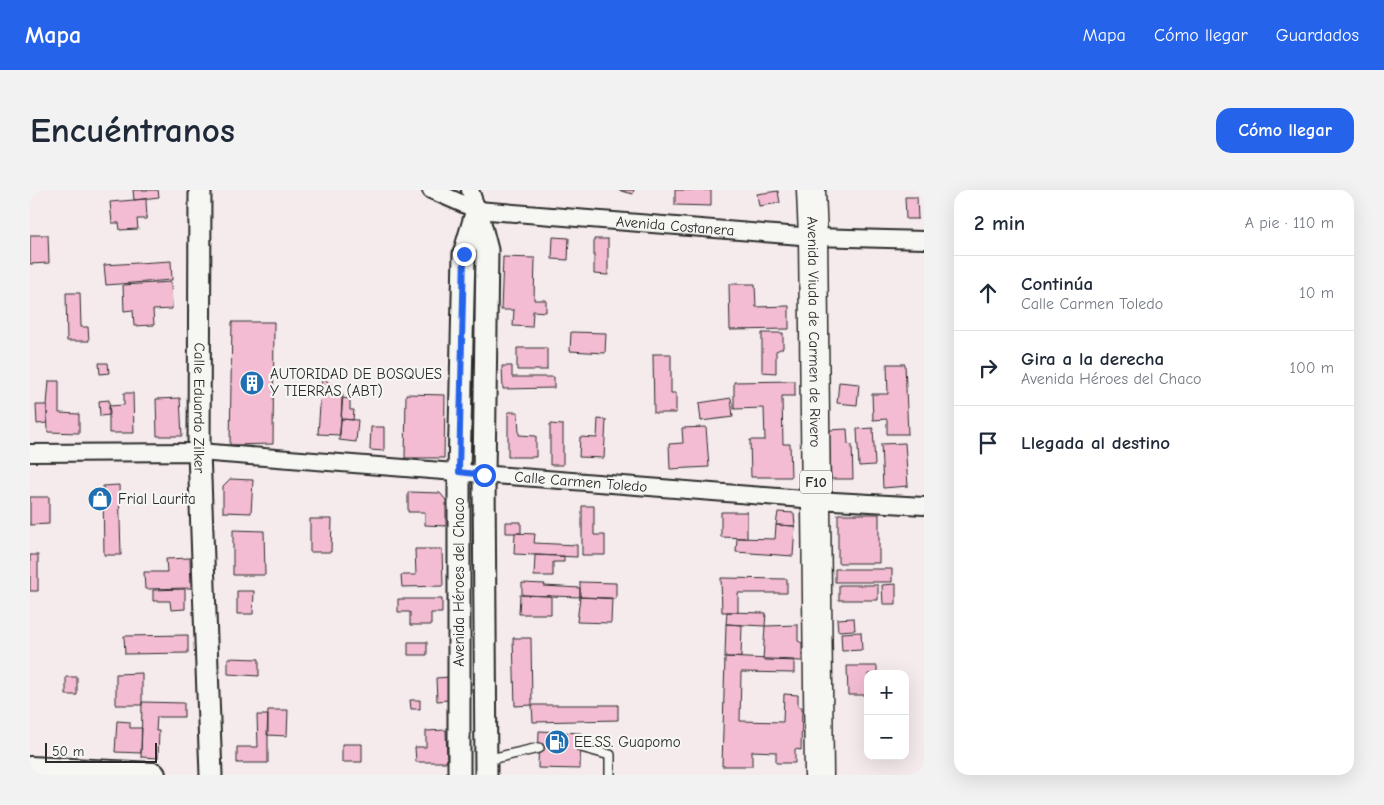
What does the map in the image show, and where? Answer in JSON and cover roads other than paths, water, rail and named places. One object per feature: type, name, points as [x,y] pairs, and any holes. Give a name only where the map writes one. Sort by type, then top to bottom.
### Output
[{"type":"highway","name":"Avenida Viuda de Carmen de Rivero","points":[[811,190],[819,775]]},
{"type":"main road","points":[[30,769],[153,775]]},
{"type":"street","name":"Calle Eduardo Zilker","points":[[200,190],[199,452],[211,775]]},
{"type":"street","name":"Avenida Costanera","points":[[431,190],[477,210],[813,237],[924,240]]},
{"type":"street","name":"Avenida Héroes del Chaco","points":[[470,190],[487,250],[481,771]]},
{"type":"street","name":"Avenida Héroes del Chaco","points":[[459,775],[459,472],[464,254],[477,210]]},
{"type":"street","name":"Calle Carmen Toledo","points":[[30,453],[199,452],[816,500],[924,506]]},
{"type":"lane","points":[[581,747],[610,755],[610,775]]},
{"type":"lane","points":[[481,771],[539,748]]},
{"type":"place","name":"AUTORIDAD DE BOSQUES Y TIERRAS (ABT)","points":[[252,383]]},
{"type":"place","name":"Frial Laurita","points":[[100,499]]},
{"type":"place","name":"EE.SS. Guapomo","points":[[557,742]]}]
